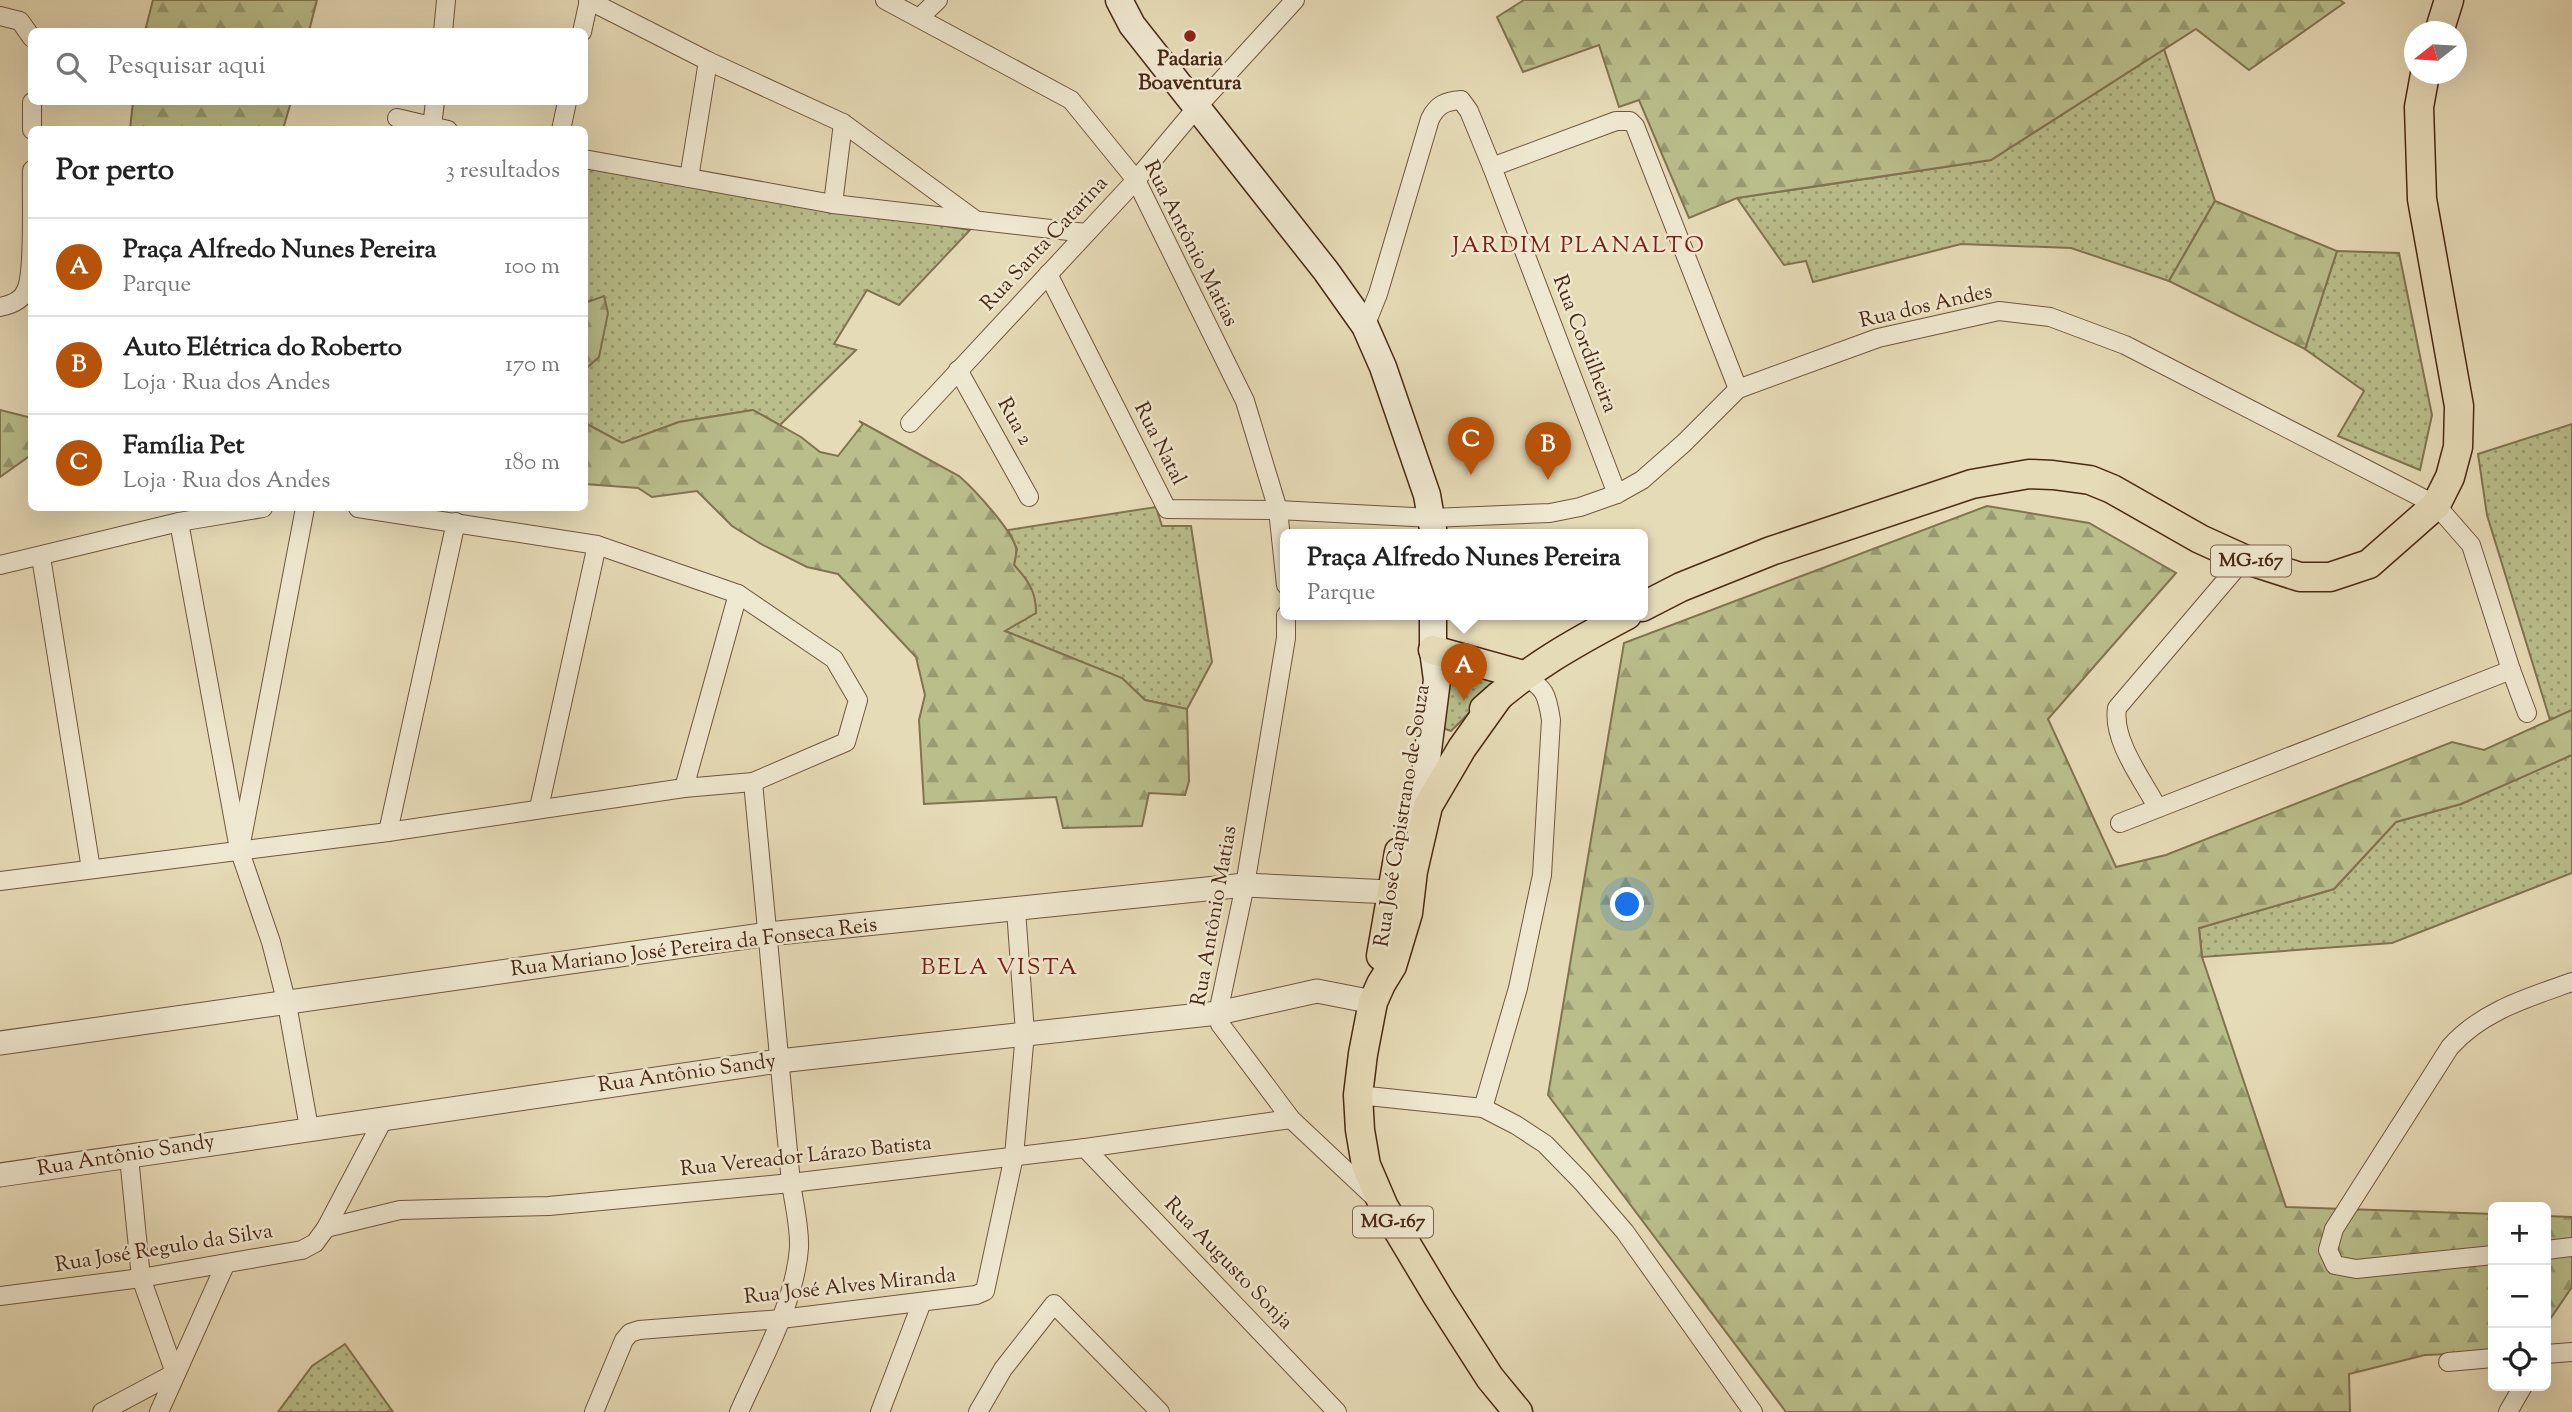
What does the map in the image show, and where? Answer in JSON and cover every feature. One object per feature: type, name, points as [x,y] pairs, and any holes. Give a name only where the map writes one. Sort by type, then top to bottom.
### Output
[{"type":"main road","points":[[1101,0],[1132,25]]},
{"type":"main road","points":[[1119,0],[1132,25],[1326,271],[1365,327],[1383,367],[1433,526]]},
{"type":"main road","points":[[2442,21],[2449,0]]},
{"type":"main road","name":"MG-167","points":[[1648,604],[1681,587],[1771,551],[1972,484],[2029,474],[2090,480],[2112,489],[2200,539],[2244,559],[2300,577],[2330,577],[2369,564],[2436,505],[2450,477],[2458,447],[2459,406],[2422,199],[2419,107],[2423,84]]},
{"type":"main road","name":"Rua José Capistrano de Souza","points":[[1399,903],[1413,871],[1425,780],[1437,680],[1433,620]]},
{"type":"main road","name":"MG-167","points":[[1407,811],[1425,780],[1461,731],[1499,696],[1523,675],[1618,620]]},
{"type":"main road","points":[[1433,650],[1523,675]]},
{"type":"main road","name":"Rua José Capistrano de Souza","points":[[1433,650],[1423,680],[1392,967],[1377,993],[1363,1054],[1358,1095],[1360,1130],[1366,1165],[1384,1207],[1475,1355],[1518,1412]]},
{"type":"main road","name":"MG-167","points":[[1413,871],[1428,806],[1462,748],[1499,696]]},
{"type":"street","points":[[443,28],[446,0]]},
{"type":"street","points":[[584,28],[589,0],[708,61],[843,124],[977,221]]},
{"type":"street","name":"Rua Antônio Matias","points":[[885,0],[1071,100],[1136,180],[1245,401],[1278,510],[1280,529]]},
{"type":"street","points":[[920,17],[938,0]]},
{"type":"street","name":"Rua Santa Catarina","points":[[910,424],[1136,180],[1198,106],[1295,0]]},
{"type":"street","points":[[0,16],[20,21],[28,32]]},
{"type":"street","points":[[689,178],[708,61]]},
{"type":"street","name":"Rua Cordilheira","points":[[1365,327],[1378,294],[1430,119],[1436,107],[1448,101],[1461,100],[1469,111],[1492,167],[1617,494]]},
{"type":"street","points":[[32,105],[32,126]]},
{"type":"street","points":[[436,105],[440,126]]},
{"type":"street","points":[[562,126],[566,105]]},
{"type":"street","points":[[397,118],[431,126]]},
{"type":"street","points":[[1492,167],[1616,121],[1630,121],[1635,126],[1738,389]]},
{"type":"street","points":[[833,204],[843,124]]},
{"type":"street","points":[[588,160],[833,204],[1086,233]]},
{"type":"street","name":"Rua Natal","points":[[1048,274],[1167,509],[1278,510],[1433,526]]},
{"type":"street","points":[[0,307],[12,305],[26,292],[28,284]]},
{"type":"street","name":"Rua dos Andes","points":[[1433,526],[1550,513],[1580,507],[1617,494],[1662,465],[1738,389],[1878,338],[1998,311],[2050,317],[2124,345],[2436,505]]},
{"type":"street","name":"Rua 2","points":[[958,370],[1029,496]]},
{"type":"street","points":[[2436,505],[2471,545],[2527,713]]},
{"type":"street","points":[[0,565],[179,522],[245,511]]},
{"type":"street","points":[[239,849],[304,511]]},
{"type":"street","points":[[0,881],[388,832],[684,788],[754,782],[846,742],[858,700],[834,659],[738,594],[597,545],[379,511]]},
{"type":"street","points":[[179,522],[239,849],[271,942],[287,1004],[309,1128]]},
{"type":"street","points":[[388,832],[456,522]]},
{"type":"street","points":[[538,808],[597,545]]},
{"type":"street","points":[[41,557],[91,869]]},
{"type":"street","points":[[2157,807],[2118,735],[2115,720],[2117,708],[2244,559]]},
{"type":"street","points":[[684,788],[738,594]]},
{"type":"street","name":"Rua Antônio Matias","points":[[1286,620],[1286,638],[1245,885],[1218,1013],[1220,1024],[1291,1119],[1384,1207]]},
{"type":"street","points":[[2120,823],[2511,670]]},
{"type":"street","points":[[1483,1108],[1518,988],[1542,875],[1551,720],[1549,702],[1542,686],[1523,675]]},
{"type":"street","points":[[739,1412],[780,1318],[796,1267],[799,1245],[754,782]]},
{"type":"street","name":"Rua Mariano José Pereira da Fonseca Reis","points":[[0,1043],[768,934],[1245,885],[1399,903]]},
{"type":"street","name":"Rua José Alves Miranda","points":[[594,1412],[624,1340],[630,1333],[639,1330],[780,1318],[976,1296],[985,1291],[1014,1156],[1024,1033],[1016,910]]},
{"type":"street","points":[[2488,1256],[2356,1269],[2335,1265],[2328,1250],[2334,1229],[2450,1047],[2465,1030],[2490,1014],[2572,982]]},
{"type":"street","name":"Rua Antônio Sandy","points":[[0,1175],[779,1060],[1218,1013],[1317,991],[1377,993]]},
{"type":"street","points":[[1358,1095],[1483,1108],[1545,1144],[1625,1232],[1753,1412]]},
{"type":"street","points":[[326,1228],[384,1118]]},
{"type":"street","name":"Rua Vereador Lárazo Batista","points":[[326,1228],[400,1210],[549,1206],[791,1183],[1085,1148],[1291,1119]]},
{"type":"street","name":"Rua Augusto Sonja","points":[[1085,1148],[1338,1412]]},
{"type":"street","points":[[129,1157],[141,1278],[175,1373]]},
{"type":"street","name":"Rua José Regulo da Silva","points":[[0,1296],[141,1278],[302,1250],[315,1243],[326,1228]]},
{"type":"street","points":[[2551,1249],[2572,1247]]},
{"type":"street","points":[[159,1412],[225,1265]]},
{"type":"street","points":[[880,1412],[922,1302]]},
{"type":"street","points":[[978,1412],[1003,1369],[1054,1304],[1142,1404],[1160,1412]]},
{"type":"street","points":[[2551,1354],[2572,1352]]},
{"type":"street","points":[[2448,1362],[2488,1358]]},
{"type":"street","points":[[102,1412],[175,1373]]},
{"type":"street","points":[[2508,1412],[2520,1391]]},
{"type":"green space","points":[[153,0],[317,0],[310,28],[146,28]]},
{"type":"green space","points":[[1524,0],[2340,0],[2344,3],[2249,70],[2196,29],[1991,160],[1737,198],[1689,218],[1639,100],[1619,107],[1599,45],[1523,72],[1497,17]]},
{"type":"green space","points":[[2164,49],[2215,201],[2169,281],[2071,248],[1961,244],[1813,282],[1806,261],[1784,265],[1737,198],[1991,160]]},
{"type":"green space","points":[[133,105],[290,105],[284,126],[130,126]]},
{"type":"green space","points":[[588,169],[970,230],[899,305],[867,290],[834,344],[856,350],[780,425],[753,410],[679,422],[622,443],[588,425],[588,366],[599,357],[591,300],[588,302]]},
{"type":"green space","points":[[2215,201],[2337,251],[2305,349],[2169,281]]},
{"type":"green space","points":[[2337,251],[2399,253],[2432,415],[2420,470],[2338,436],[2364,391],[2305,349]]},
{"type":"green space","points":[[604,296],[608,313],[599,357],[588,366],[588,302]]},
{"type":"green space","points":[[0,410],[28,417],[28,457],[0,477]]},
{"type":"green space","points":[[753,410],[801,437],[820,452],[838,456],[863,424],[859,421],[959,476],[1000,520],[1013,540],[1016,548],[1014,565],[1033,592],[1036,613],[1005,631],[1122,678],[1145,700],[1187,709],[1189,781],[1185,795],[1149,793],[1142,826],[1063,828],[1056,797],[924,804],[919,720],[925,695],[916,657],[838,574],[807,567],[761,544],[732,526],[697,491],[652,497],[638,488],[588,484],[588,425],[622,443],[679,422]]},
{"type":"green space","points":[[2572,424],[2572,710],[2550,720],[2487,515],[2478,454]]},
{"type":"green space","points":[[1987,506],[2089,523],[2176,573],[2048,719],[2116,867],[2166,855],[2452,742],[2484,750],[2572,710],[2572,755],[2461,804],[2396,822],[2334,889],[2199,928],[2202,957],[2286,1207],[2488,1214],[2488,1352],[2425,1355],[2349,1374],[2350,1412],[1786,1412],[1548,1095],[1624,643]]},
{"type":"green space","points":[[1156,507],[1162,526],[1191,526],[1212,662],[1187,709],[1145,700],[1122,678],[1005,631],[1036,613],[1030,586],[1014,565],[1017,549],[1008,530]]},
{"type":"green space","points":[[1452,658],[1508,674],[1451,731],[1443,728]]},
{"type":"green space","points":[[2572,755],[2572,873],[2392,943],[2202,957],[2199,928],[2334,889],[2396,822],[2461,804]]},
{"type":"green space","points":[[2551,1216],[2572,1217],[2572,1287],[2551,1318]]},
{"type":"green space","points":[[345,1344],[393,1412],[278,1412],[312,1366]]},
{"type":"place","name":"Padaria Boaventura","points":[[1190,36]]},
{"type":"place","name":"Família Pet","points":[[1471,475]]},
{"type":"place","name":"Auto Elétrica do Roberto","points":[[1548,480]]},
{"type":"place","name":"Praça Alfredo Nunes Pereira","points":[[1464,701]]},
{"type":"district","name":"JARDIM PLANALTO","points":[[1579,246]]},
{"type":"district","name":"BELA VISTA","points":[[1000,968]]}]
